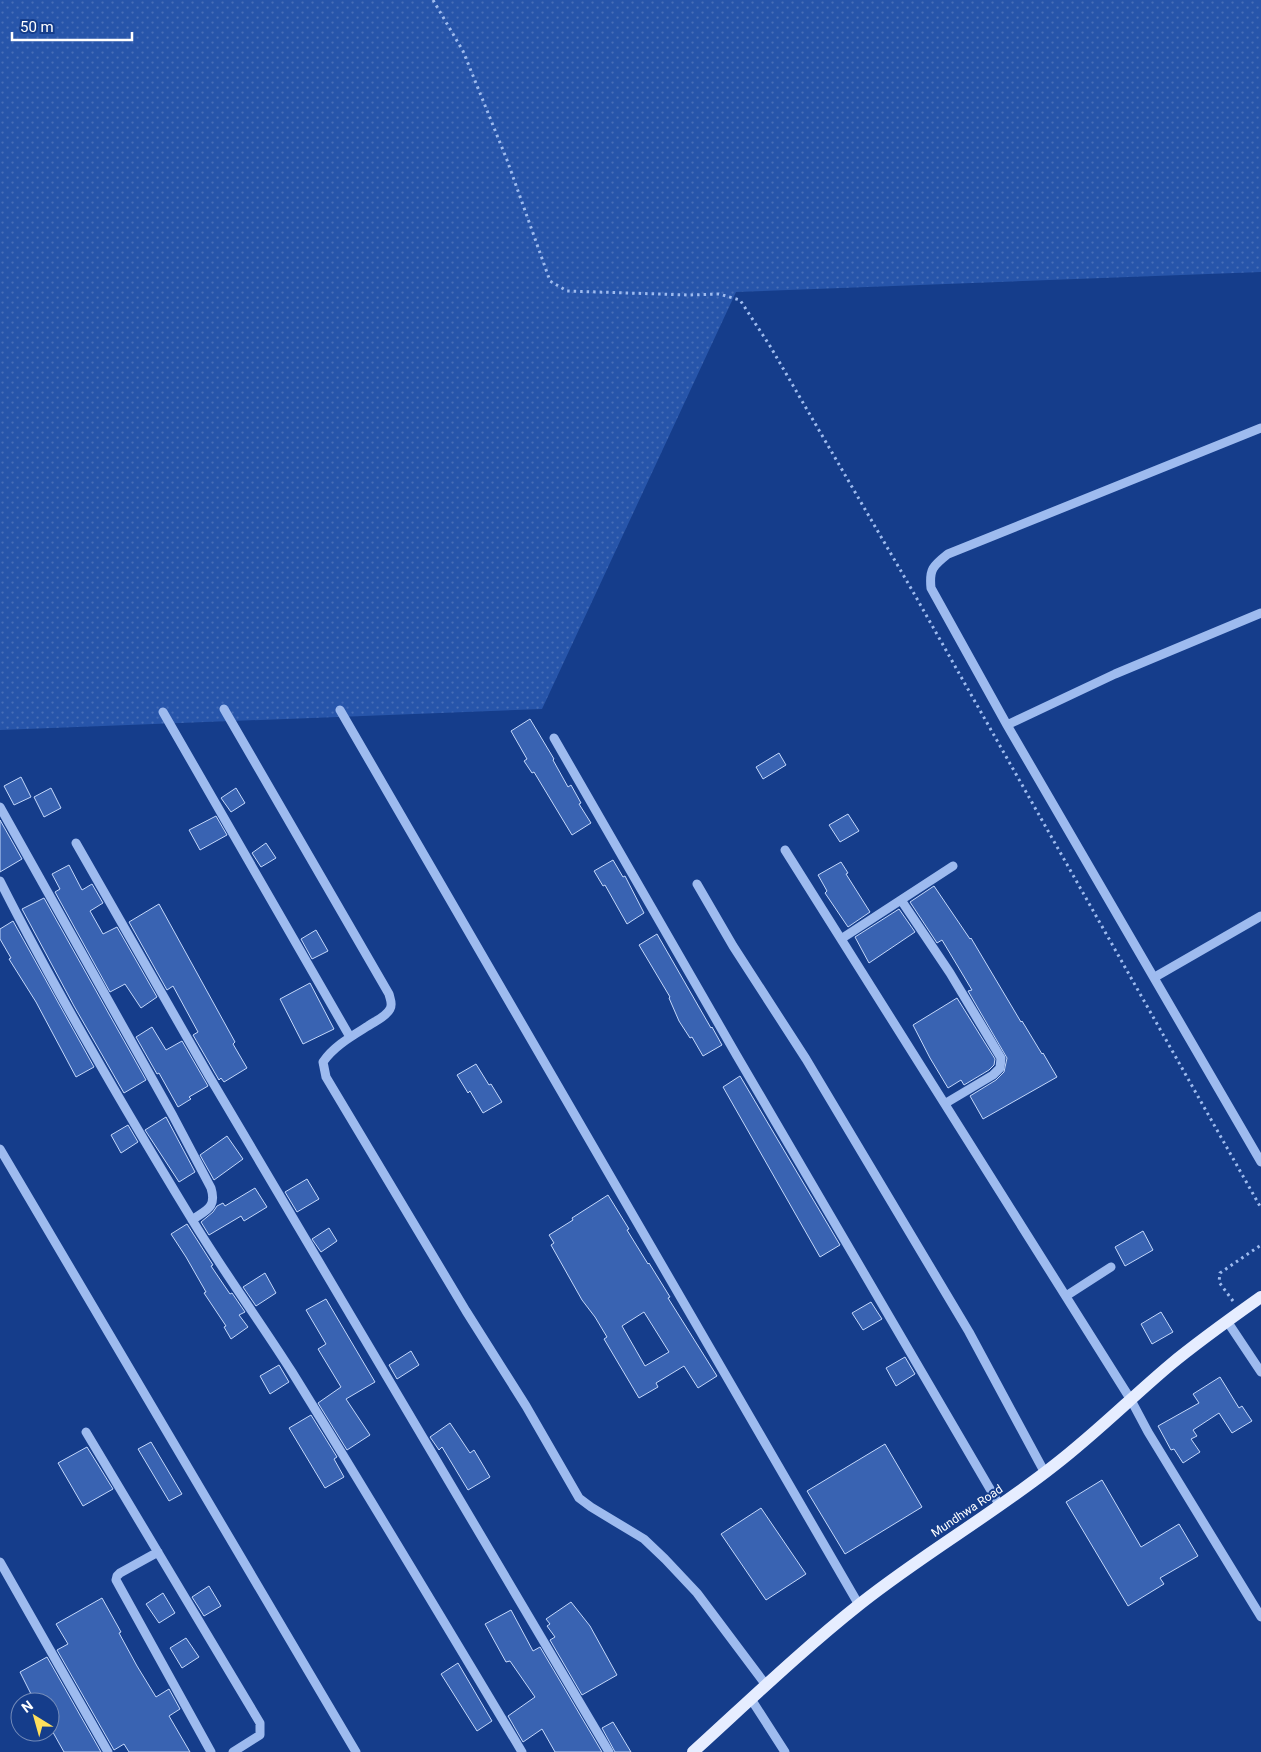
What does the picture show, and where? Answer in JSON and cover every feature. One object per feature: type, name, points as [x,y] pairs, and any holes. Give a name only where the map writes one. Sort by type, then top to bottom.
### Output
[{"type":"main road","name":"Mundhwa Road","points":[[693,1752],[766,1685],[859,1605],[937,1547],[1000,1506],[1045,1473],[1170,1365],[1227,1321],[1261,1298]]},
{"type":"street","points":[[1261,428],[948,554],[934,566],[930,575],[931,588],[1007,725],[1261,1162]]},
{"type":"street","points":[[1007,725],[1115,674],[1261,613]]},
{"type":"street","points":[[224,709],[392,1002],[390,1009],[384,1016],[350,1037],[329,1054],[323,1062],[326,1077],[580,1498],[591,1507],[644,1539],[665,1558],[697,1593],[766,1685]]},
{"type":"street","points":[[340,710],[859,1605]]},
{"type":"street","points":[[164,712],[350,1037]]},
{"type":"street","points":[[554,738],[736,1056],[1000,1506]]},
{"type":"street","points":[[0,807],[168,1107],[211,1188],[214,1198],[212,1204],[192,1220]]},
{"type":"street","points":[[76,843],[214,1084],[609,1752]]},
{"type":"street","points":[[785,850],[1131,1400],[1148,1432],[1261,1617]]},
{"type":"street","points":[[841,939],[953,866]]},
{"type":"street","points":[[0,881],[30,940],[92,1050],[192,1220],[290,1370],[522,1752]]},
{"type":"street","points":[[697,884],[734,946],[806,1058],[969,1332],[1045,1473]]},
{"type":"street","points":[[901,900],[950,973],[1001,1058],[1000,1068],[993,1074],[946,1104]]},
{"type":"street","points":[[1155,977],[1261,916]]},
{"type":"street","points":[[0,1148],[356,1752]]},
{"type":"street","points":[[1066,1296],[1111,1267]]},
{"type":"street","points":[[1227,1321],[1261,1372]]},
{"type":"street","points":[[86,1432],[260,1724],[260,1735],[239,1751]]},
{"type":"street","points":[[158,1552],[120,1573],[116,1580],[211,1752]]},
{"type":"street","points":[[0,1562],[108,1752]]},
{"type":"street","points":[[751,1699],[785,1752]]},
{"type":"path","points":[[433,0],[463,51],[507,160],[550,281],[567,291],[688,295],[719,294],[740,300],[770,346],[912,590],[1261,1208]]},
{"type":"path","points":[[1240,1312],[1219,1282],[1220,1273],[1261,1245]]},
{"type":"shaded area","points":[[0,0],[1261,0],[1261,272],[736,292],[542,709],[0,730]]},
{"type":"building","points":[[530,719],[568,787],[571,785],[581,803],[579,804],[591,823],[572,835],[534,772],[532,773],[524,761],[527,759],[511,731]]},
{"type":"building","points":[[779,753],[786,765],[763,779],[756,767]]},
{"type":"building","points":[[21,777],[31,797],[14,805],[4,786]]},
{"type":"building","points":[[51,788],[61,808],[44,817],[34,797]]},
{"type":"building","points":[[236,788],[245,803],[231,812],[221,798]]},
{"type":"building","points":[[848,814],[859,831],[840,842],[829,825]]},
{"type":"building","points":[[216,816],[227,835],[200,850],[189,830]]},
{"type":"building","points":[[0,820],[22,859],[0,872]]},
{"type":"building","points":[[266,843],[276,858],[261,867],[252,853]]},
{"type":"building","points":[[613,860],[623,877],[625,876],[644,913],[627,924],[605,885],[603,886],[594,871]]},
{"type":"building","points":[[841,862],[848,873],[846,874],[870,912],[848,927],[825,893],[827,891],[818,875]]},
{"type":"building","points":[[69,865],[82,890],[92,884],[103,903],[90,911],[103,934],[117,927],[157,997],[141,1008],[125,984],[110,992],[55,892],[60,889],[52,874]]},
{"type":"building","points":[[934,886],[971,938],[1021,1022],[1057,1077],[983,1119],[970,1096],[996,1080],[1004,1072],[1007,1058],[968,991],[972,990],[942,940],[937,943],[910,902]]},
{"type":"building","points":[[44,898],[146,1080],[124,1093],[74,1006],[22,909]]},
{"type":"building","points":[[159,904],[235,1042],[233,1044],[247,1068],[224,1082],[221,1078],[219,1080],[193,1035],[198,1032],[173,986],[167,990],[129,922]]},
{"type":"building","points":[[899,909],[915,932],[869,963],[855,937]]},
{"type":"building","points":[[13,921],[94,1067],[76,1077],[36,1002],[9,959],[11,958],[0,939],[0,929]]},
{"type":"building","points":[[316,930],[328,951],[312,959],[301,939]]},
{"type":"building","points":[[657,934],[722,1045],[703,1056],[692,1037],[690,1038],[679,1021],[670,997],[639,945]]},
{"type":"building","points":[[310,983],[334,1029],[303,1044],[280,999]]},
{"type":"building","points":[[957,998],[995,1059],[994,1065],[989,1070],[964,1085],[961,1080],[948,1088],[913,1025]]},
{"type":"building","points":[[152,1027],[166,1050],[182,1041],[208,1086],[189,1097],[191,1099],[178,1107],[136,1037]]},
{"type":"building","points":[[476,1064],[502,1102],[483,1113],[470,1091],[468,1093],[457,1075]]},
{"type":"building","points":[[740,1076],[840,1245],[820,1257],[723,1087]]},
{"type":"building","points":[[166,1117],[195,1172],[179,1182],[145,1130]]},
{"type":"building","points":[[128,1125],[138,1142],[121,1153],[111,1135]]},
{"type":"building","points":[[227,1136],[243,1159],[214,1180],[200,1155]]},
{"type":"building","points":[[307,1179],[319,1199],[297,1212],[285,1192]]},
{"type":"building","points":[[255,1188],[267,1207],[244,1221],[241,1216],[209,1235],[201,1222],[217,1206],[223,1203],[225,1206]]},
{"type":"building","points":[[608,1195],[629,1229],[627,1230],[717,1376],[698,1388],[684,1366],[656,1383],[658,1387],[639,1398],[604,1339],[607,1337],[582,1300],[551,1245],[554,1243],[549,1235],[573,1220],[572,1218]],"holes":[[[644,1312],[669,1352],[645,1366],[622,1326]]]},
{"type":"building","points":[[187,1224],[213,1265],[211,1266],[245,1312],[239,1315],[248,1327],[231,1339],[224,1327],[226,1326],[204,1293],[206,1292],[171,1234]]},
{"type":"building","points":[[329,1228],[337,1241],[321,1252],[312,1239]]},
{"type":"building","points":[[1143,1231],[1153,1250],[1125,1266],[1115,1247]]},
{"type":"building","points":[[265,1273],[276,1293],[256,1306],[243,1287]]},
{"type":"building","points":[[326,1299],[375,1382],[346,1399],[370,1435],[347,1450],[318,1403],[341,1387],[318,1349],[326,1344],[306,1310]]},
{"type":"building","points":[[871,1302],[882,1319],[863,1330],[852,1313]]},
{"type":"building","points":[[1161,1312],[1173,1332],[1152,1344],[1141,1324]]},
{"type":"building","points":[[411,1351],[419,1365],[397,1379],[389,1365]]},
{"type":"building","points":[[905,1357],[915,1374],[896,1386],[886,1368]]},
{"type":"building","points":[[279,1365],[289,1382],[270,1394],[260,1376]]},
{"type":"building","points":[[1220,1377],[1239,1408],[1242,1406],[1252,1421],[1232,1433],[1219,1413],[1193,1430],[1197,1436],[1191,1439],[1200,1452],[1183,1463],[1174,1449],[1171,1450],[1158,1426],[1199,1403],[1193,1394]]},
{"type":"building","points":[[311,1415],[337,1457],[334,1459],[344,1477],[325,1488],[289,1428]]},
{"type":"building","points":[[450,1423],[470,1453],[474,1450],[490,1477],[468,1490],[442,1447],[439,1450],[430,1437]]},
{"type":"building","points":[[151,1442],[182,1494],[169,1501],[138,1449]]},
{"type":"building","points":[[885,1444],[922,1507],[845,1554],[807,1491]]},
{"type":"building","points":[[87,1447],[113,1489],[83,1506],[58,1463]]},
{"type":"building","points":[[1102,1480],[1141,1547],[1179,1524],[1198,1556],[1160,1578],[1164,1584],[1128,1606],[1066,1502]]},
{"type":"building","points":[[761,1508],[806,1574],[766,1600],[721,1534]]},
{"type":"building","points":[[209,1586],[221,1606],[204,1616],[192,1597]]},
{"type":"building","points":[[163,1593],[175,1613],[159,1623],[146,1604]]},
{"type":"building","points":[[102,1598],[137,1666],[156,1697],[169,1689],[180,1709],[169,1716],[190,1752],[129,1752],[124,1744],[114,1750],[57,1650],[68,1644],[56,1624]]},
{"type":"building","points":[[571,1602],[590,1626],[617,1675],[582,1695],[550,1640],[555,1637],[547,1626],[550,1624],[546,1619]]},
{"type":"building","points":[[511,1610],[533,1651],[540,1647],[602,1752],[555,1752],[542,1729],[523,1742],[508,1716],[535,1697],[510,1661],[506,1662],[485,1624]]},
{"type":"building","points":[[186,1638],[199,1657],[182,1668],[170,1648]]},
{"type":"building","points":[[47,1657],[101,1752],[64,1752],[58,1742],[60,1742],[60,1692],[30,1692],[20,1672]]},
{"type":"building","points":[[458,1663],[492,1721],[477,1731],[441,1674]]},
{"type":"building","points":[[613,1722],[631,1752],[615,1752],[602,1728]]}]
